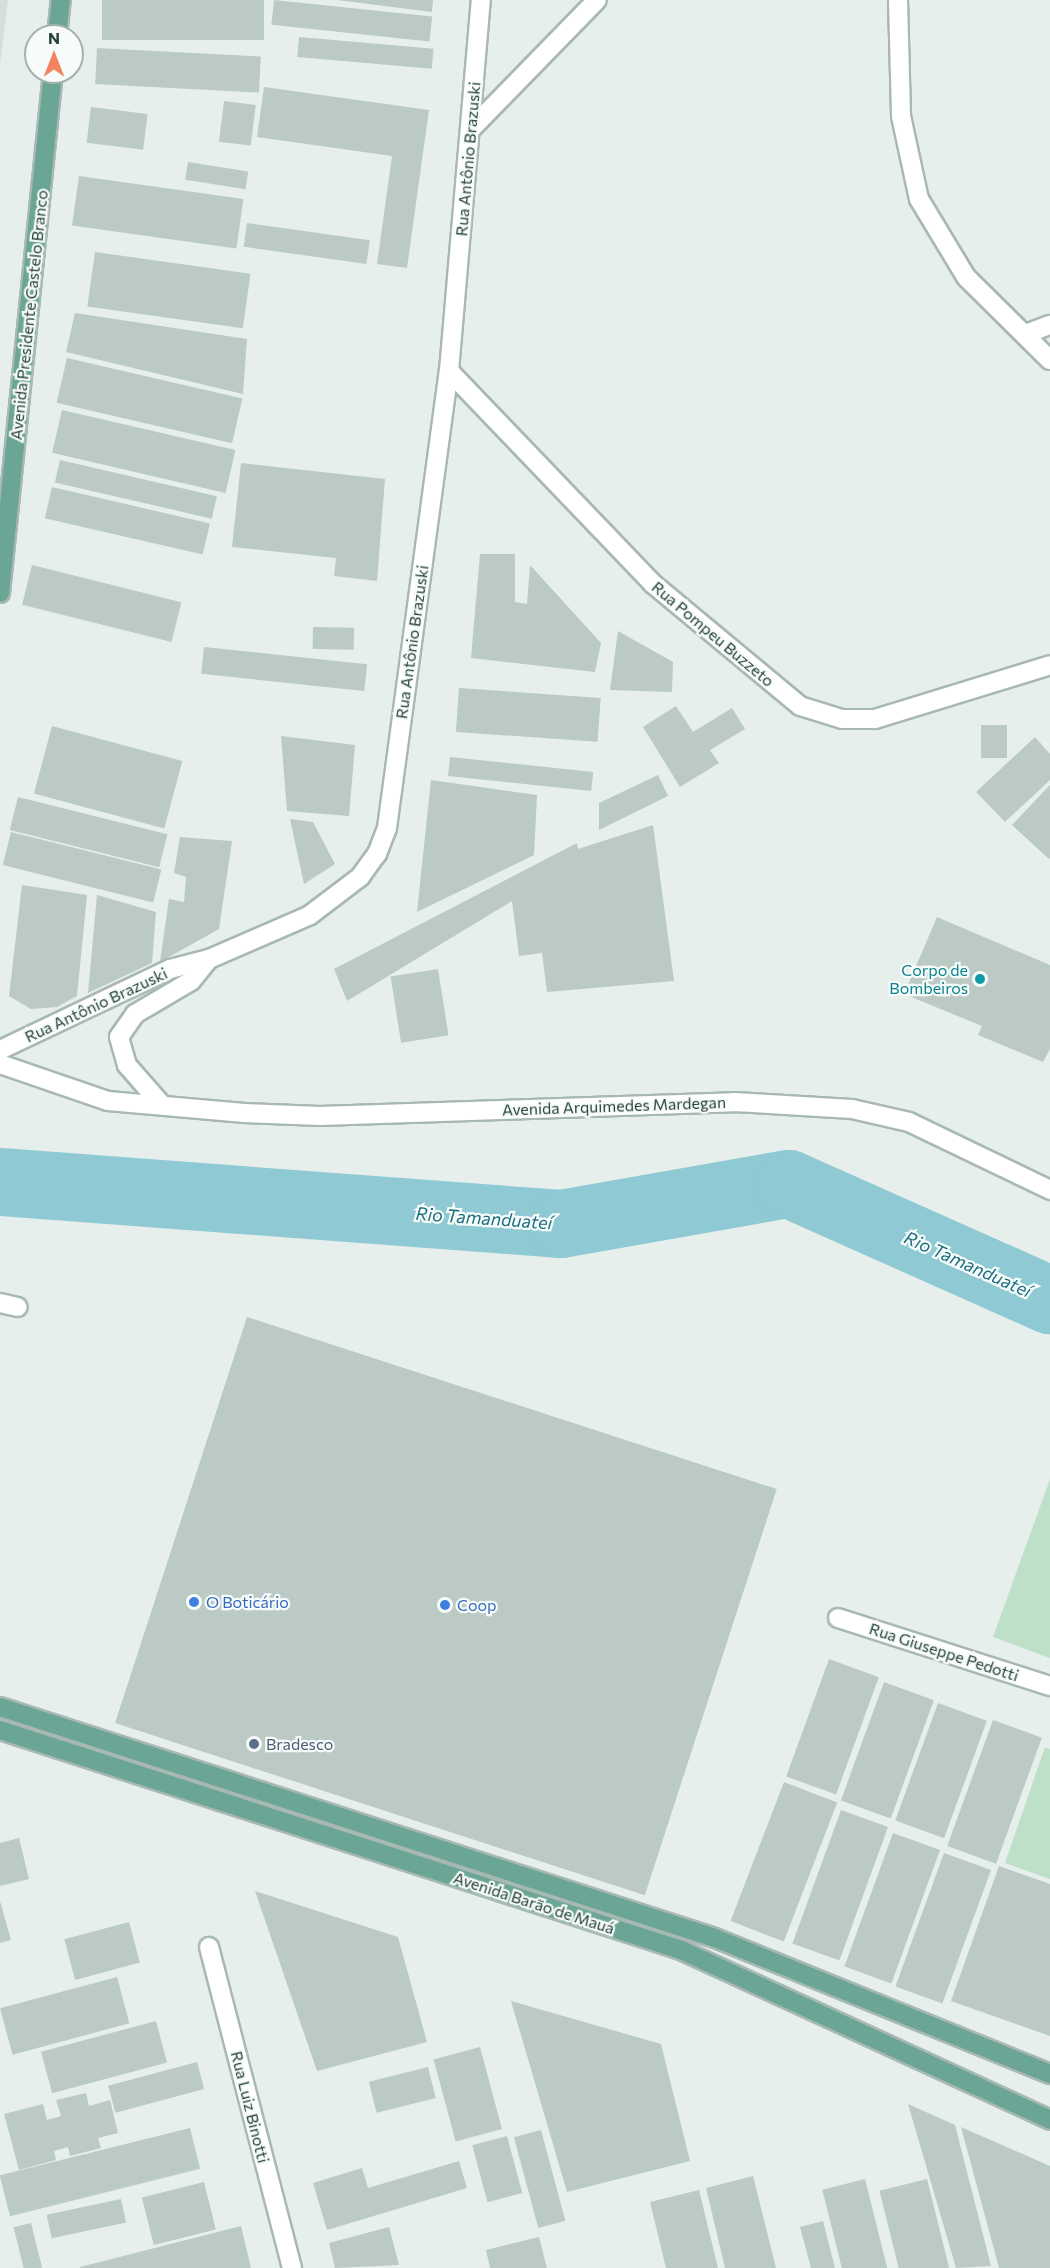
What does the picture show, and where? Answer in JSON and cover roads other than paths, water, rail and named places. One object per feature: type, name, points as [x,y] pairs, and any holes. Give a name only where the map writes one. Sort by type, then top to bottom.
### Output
[{"type":"main road","points":[[58,24],[61,0]]},
{"type":"main road","name":"Avenida Presidente Castelo Branco","points":[[0,593],[52,84]]},
{"type":"main road","name":"Avenida Barão de Mauá","points":[[0,1707],[715,1938],[1050,2074]]},
{"type":"main road","name":"Avenida Barão de Mauá","points":[[0,1730],[681,1950],[1050,2120]]},
{"type":"street","name":"Rua Antônio Brazuski","points":[[0,1050],[170,969],[209,960],[310,915],[352,884],[377,854],[387,828],[449,371],[481,0]]},
{"type":"street","points":[[471,129],[597,0]]},
{"type":"street","points":[[898,0],[902,116],[919,199],[966,277],[1050,360]]},
{"type":"street","points":[[1026,334],[1050,325]]},
{"type":"street","name":"Rua Pompeu Buzzeto","points":[[449,371],[652,583],[800,706],[842,719],[874,719],[1050,665]]},
{"type":"street","points":[[161,1104],[128,1065],[119,1037],[135,1014],[191,981],[209,960]]},
{"type":"street","name":"Avenida Arquimedes Mardegan","points":[[0,1064],[108,1101],[320,1116],[789,1102],[909,1122],[1050,1190]]},
{"type":"street","name":"Rua Giuseppe Pedotti","points":[[838,1618],[1050,1686]]},
{"type":"street","name":"Rua Luiz Binotti","points":[[209,1947],[292,2268]]},
{"type":"waterway","name":"Rio Tamanduateí","points":[[0,1182],[561,1224],[789,1184],[1050,1300]]},
{"type":"place","name":"Corpo de Bombeiros","points":[[980,979]]},
{"type":"place","name":"O Boticário","points":[[194,1602]]},
{"type":"place","name":"Coop","points":[[445,1605]]},
{"type":"place","name":"Bradesco","points":[[254,1744]]}]
